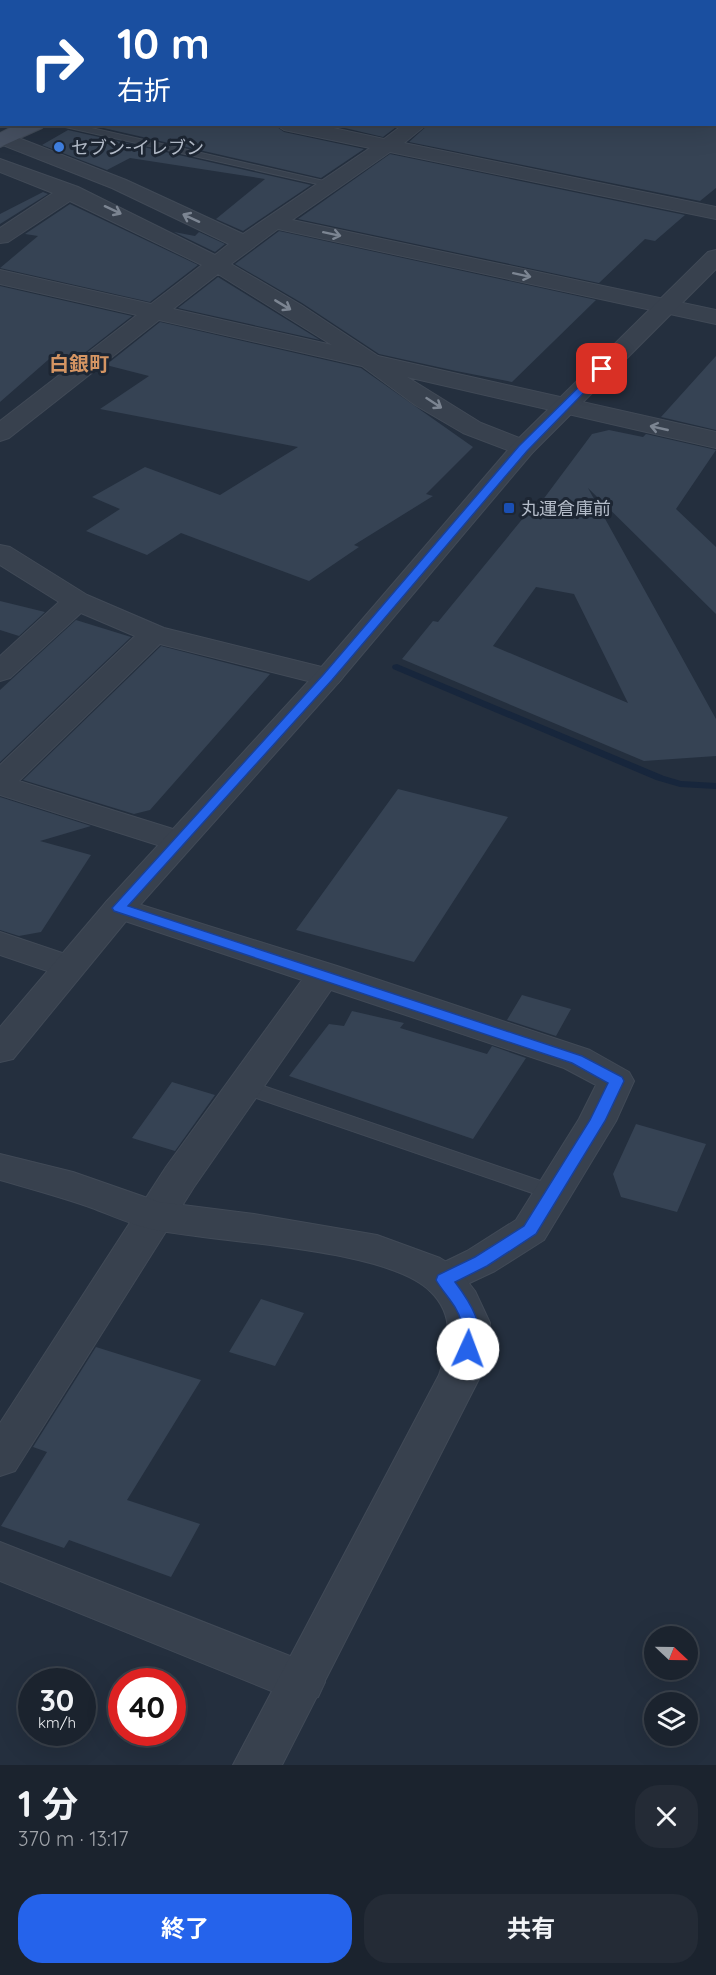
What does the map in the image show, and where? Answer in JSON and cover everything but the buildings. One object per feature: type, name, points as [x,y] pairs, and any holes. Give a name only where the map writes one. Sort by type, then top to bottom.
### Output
[{"type":"main road","points":[[1,132],[26,126]]},
{"type":"street","points":[[293,126],[716,213]]},
{"type":"street","points":[[0,433],[244,243],[415,126]]},
{"type":"street","points":[[1,132],[244,243]]},
{"type":"street","points":[[0,165],[71,191],[217,264],[333,335],[478,433],[523,448]]},
{"type":"street","points":[[0,237],[71,191]]},
{"type":"street","points":[[274,222],[716,317]]},
{"type":"street","points":[[0,1050],[118,908],[328,677],[523,448],[716,257]]},
{"type":"street","points":[[0,277],[716,440]]},
{"type":"street","points":[[0,553],[77,601],[154,634],[328,677]]},
{"type":"street","points":[[0,672],[77,601]]},
{"type":"street","points":[[154,634],[0,784],[178,841]]},
{"type":"street","points":[[118,908],[326,974],[577,1059],[616,1081],[597,1121],[530,1230],[481,1261],[444,1280]]},
{"type":"street","points":[[0,943],[68,967]]},
{"type":"street","points":[[0,1459],[180,1177],[326,974]]},
{"type":"street","points":[[0,1167],[59,1182],[156,1216],[254,1228],[377,1250],[426,1268],[444,1280],[461,1302],[470,1323],[468,1349],[460,1375],[257,1765]]},
{"type":"street","points":[[0,1561],[301,1682]]},
{"type":"lane","points":[[66,126],[331,184]]},
{"type":"lane","points":[[246,1087],[554,1193]]},
{"type":"waterway","points":[[397,667],[660,778],[680,784],[716,786]]},
{"type":"place","name":"セブン-イレブン","points":[[59,147]]},
{"type":"place","name":"丸運倉庫前","points":[[509,508]]},
{"type":"district","name":"白銀町","points":[[79,363]]},
{"type":"route","points":[[468,1349],[470,1323],[461,1302],[444,1280],[481,1261],[530,1230],[597,1121],[616,1081],[577,1059],[326,974],[118,908],[328,677],[523,448],[602,369]]}]
